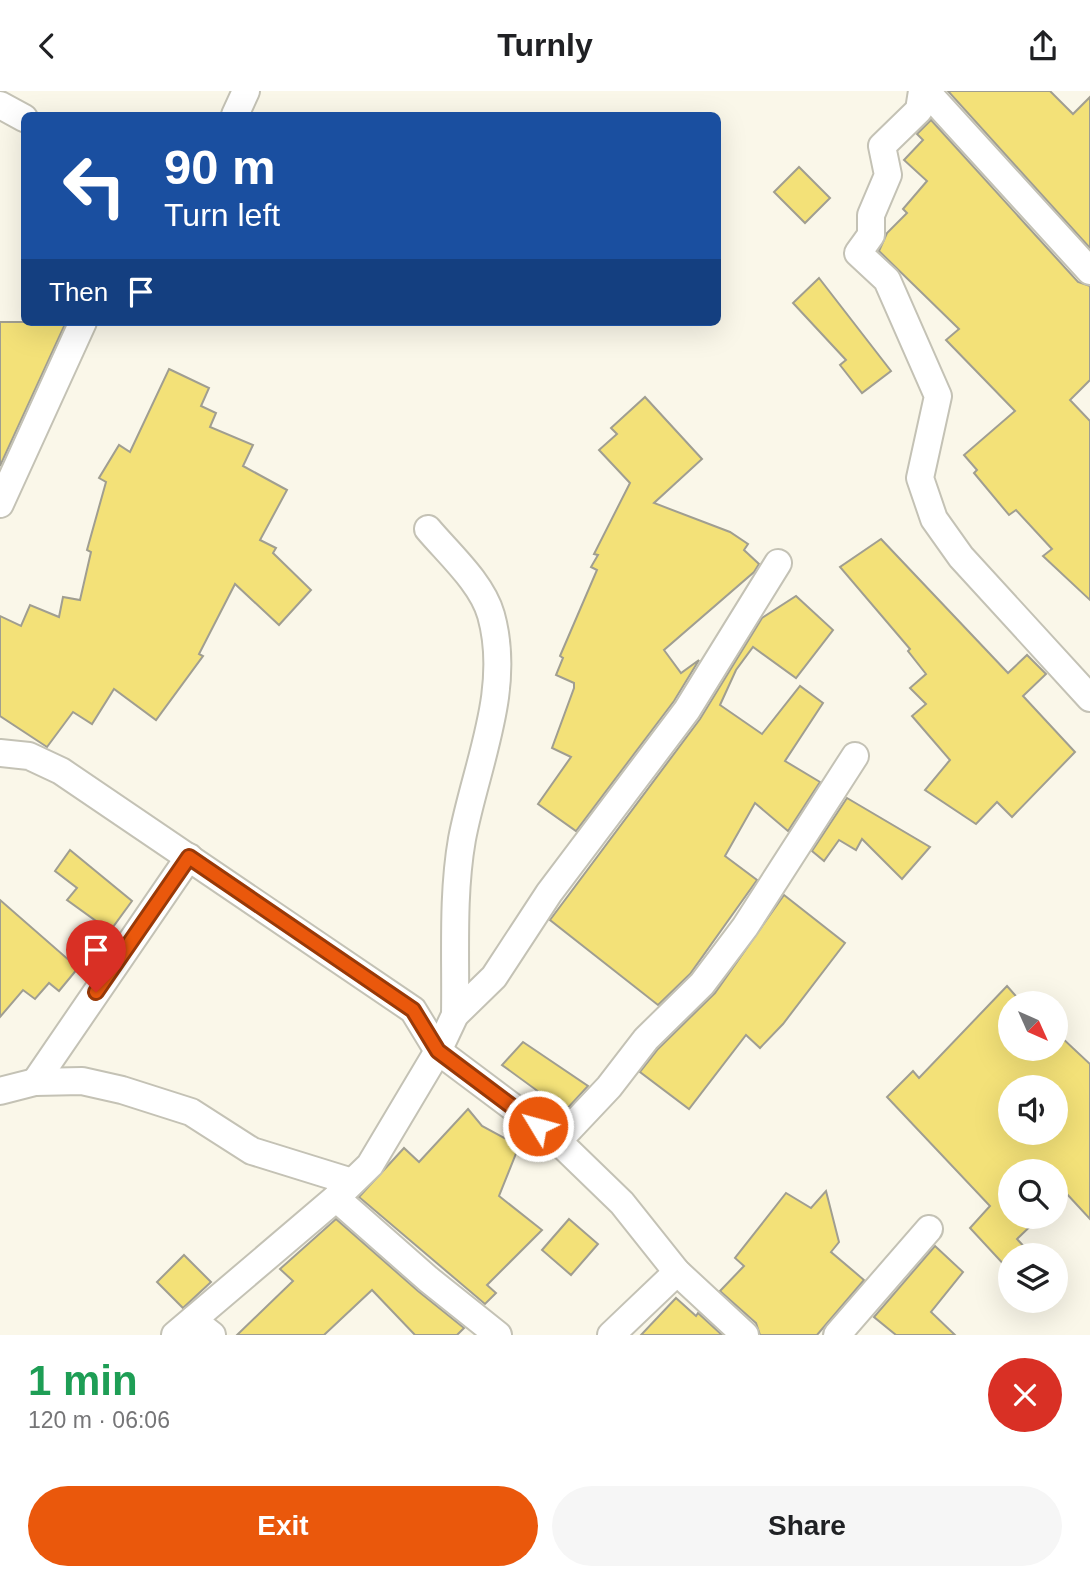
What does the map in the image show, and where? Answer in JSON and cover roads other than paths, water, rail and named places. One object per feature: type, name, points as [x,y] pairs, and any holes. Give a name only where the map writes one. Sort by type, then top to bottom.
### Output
[{"type":"street","points":[[236,112],[246,91]]},
{"type":"street","points":[[924,91],[1090,271]]},
{"type":"street","points":[[924,91],[919,110],[882,146],[888,175],[871,215],[870,235],[858,253],[887,281],[937,396],[920,478],[934,519],[961,557],[1090,698]]},
{"type":"street","points":[[0,105],[21,116]]},
{"type":"street","points":[[0,504],[81,326]]},
{"type":"street","points":[[428,529],[471,581],[490,611],[499,652],[497,690],[462,839],[457,881],[455,1015]]},
{"type":"street","points":[[193,1330],[370,1165],[438,1051],[455,1015],[494,977],[549,893],[687,709],[778,563]]},
{"type":"street","points":[[0,753],[29,756],[61,771],[413,1010],[438,1051],[558,1141],[622,1203],[677,1272],[744,1335]]},
{"type":"street","points":[[558,1141],[609,1087],[646,1039],[702,984],[746,927],[855,756]]},
{"type":"street","points":[[35,1082],[189,857]]},
{"type":"street","points":[[0,1091],[35,1082],[82,1081],[122,1090],[191,1112],[252,1151],[344,1190],[428,1279],[498,1335]]},
{"type":"street","points":[[837,1335],[929,1229]]},
{"type":"street","points":[[611,1335],[677,1272]]}]
